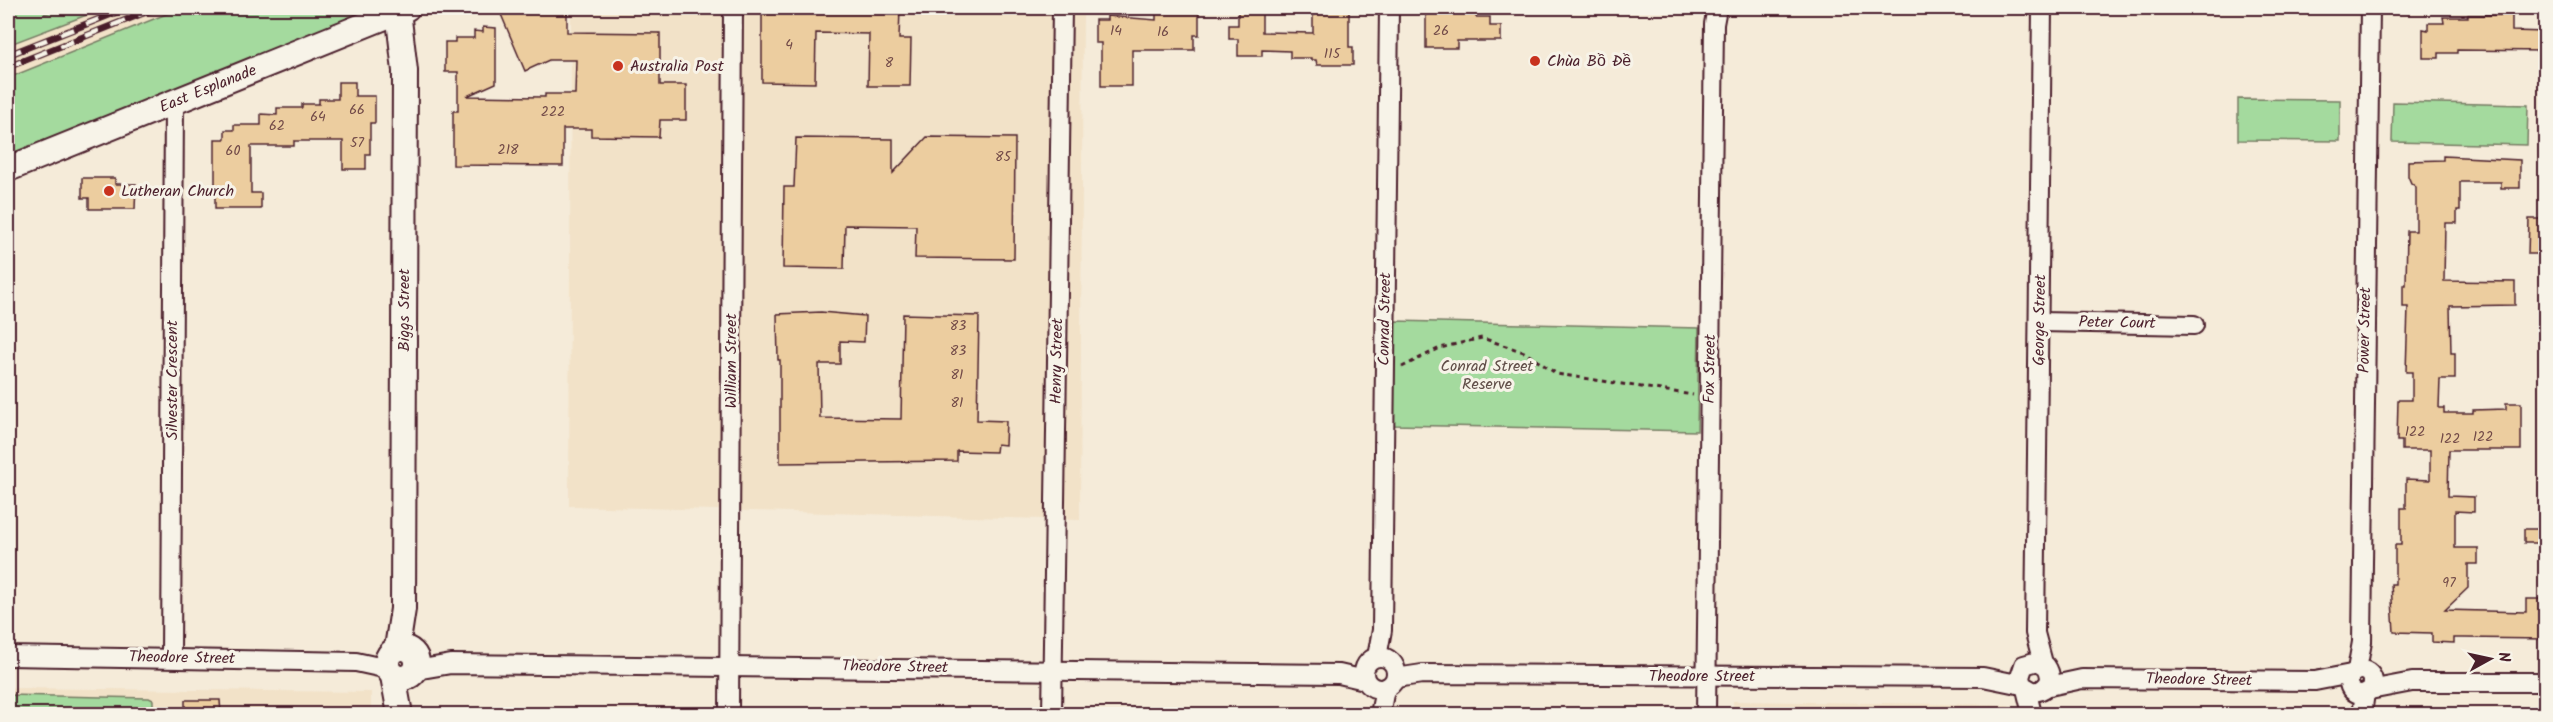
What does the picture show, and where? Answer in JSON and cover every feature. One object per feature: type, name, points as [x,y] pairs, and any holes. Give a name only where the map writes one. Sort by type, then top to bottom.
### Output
[{"type":"street","name":"William Street","points":[[729,714],[733,8]]},
{"type":"street","name":"Henry Street","points":[[1052,714],[1062,8]]},
{"type":"street","name":"Conrad Street","points":[[1380,714],[1389,8]]},
{"type":"street","name":"George Street","points":[[2034,714],[2042,8]]},
{"type":"street","name":"East Esplanade","points":[[8,169],[403,9]]},
{"type":"street","name":"Biggs Street","points":[[401,714],[405,71],[403,9]]},
{"type":"street","name":"Power Street","points":[[2361,714],[2369,11]]},
{"type":"street","name":"Fox Street","points":[[1706,714],[1714,13]]},
{"type":"street","name":"Silvester Crescent","points":[[171,657],[174,103]]},
{"type":"street","name":"Peter Court","points":[[2040,322],[2194,325]]},
{"type":"street","name":"Theodore Street","points":[[8,656],[171,657],[451,664],[730,665],[1339,674],[2546,682]]},
{"type":"path","points":[[1384,376],[1440,348],[1482,338],[1524,352],[1557,374],[1710,399]]},
{"type":"shaded area","points":[[105,8],[181,8],[8,78],[8,46]]},
{"type":"shaded area","points":[[571,8],[1083,8],[1080,520],[569,506]]},
{"type":"shaded area","points":[[8,688],[371,692],[371,714],[8,714]]},
{"type":"shaded area","points":[[1733,701],[2009,705],[2009,714],[1733,714]]},
{"type":"green space","points":[[8,8],[44,8],[45,14],[62,8],[105,8],[8,45]]},
{"type":"green space","points":[[181,8],[378,8],[8,157],[8,78]]},
{"type":"green space","points":[[2238,99],[2340,100],[2340,141],[2238,140]]},
{"type":"green space","points":[[2393,102],[2528,105],[2527,145],[2392,142]]},
{"type":"green space","name":"Conrad Street Reserve","points":[[1395,321],[1699,328],[1697,431],[1393,425]]},
{"type":"green space","points":[[8,695],[149,698],[153,700],[153,714],[8,714]]},
{"type":"building","points":[[511,8],[567,8],[567,32],[660,33],[660,85],[686,85],[686,120],[660,120],[659,137],[591,136],[591,129],[563,129],[563,166],[453,165],[453,111],[458,111],[458,72],[445,72],[445,42],[455,42],[455,38],[474,38],[474,31],[483,32],[483,27],[496,28],[496,83],[467,96],[545,97],[545,94],[575,94],[576,60],[549,60],[525,71],[500,12]]},
{"type":"building","points":[[762,8],[900,8],[899,39],[911,39],[910,86],[868,86],[869,34],[816,33],[815,83],[762,82]]},
{"type":"building","points":[[1164,8],[1199,8],[1199,35],[1194,35],[1194,50],[1132,50],[1132,86],[1101,86],[1101,43],[1095,43],[1095,20],[1107,20],[1107,16],[1156,20],[1156,12],[1164,12]]},
{"type":"building","points":[[1238,8],[1262,9],[1262,32],[1313,33],[1313,8],[1349,8],[1349,47],[1353,47],[1353,65],[1317,65],[1316,60],[1311,60],[1311,58],[1290,58],[1290,51],[1262,50],[1262,56],[1238,56],[1238,39],[1229,39],[1229,25],[1238,25]]},
{"type":"building","points":[[1440,10],[1476,11],[1476,17],[1490,17],[1490,26],[1501,26],[1501,41],[1457,41],[1457,48],[1426,48],[1426,13],[1440,13]]},
{"type":"building","points":[[2468,15],[2512,15],[2512,31],[2546,32],[2546,51],[2457,50],[2457,53],[2439,53],[2439,58],[2423,58],[2423,29],[2428,30],[2428,23],[2444,23],[2443,17],[2468,17]]},
{"type":"building","points":[[338,82],[355,82],[355,96],[375,96],[375,123],[370,123],[370,154],[366,154],[366,169],[343,169],[343,141],[294,141],[294,146],[251,146],[251,193],[261,193],[261,209],[215,209],[215,139],[225,139],[225,130],[234,130],[234,125],[261,125],[261,114],[277,115],[277,108],[302,108],[302,104],[319,104],[319,99],[338,99]]},
{"type":"building","points":[[927,137],[1015,138],[1014,259],[915,258],[916,226],[845,225],[844,269],[783,268],[784,187],[794,187],[796,138],[893,139],[893,173]]},
{"type":"building","points":[[2443,156],[2520,160],[2520,188],[2501,188],[2501,182],[2460,182],[2460,210],[2457,210],[2457,223],[2445,223],[2444,281],[2515,282],[2515,305],[2450,306],[2451,353],[2455,353],[2455,379],[2440,379],[2439,408],[2444,408],[2444,413],[2473,413],[2473,410],[2506,409],[2506,403],[2521,403],[2521,450],[2449,450],[2448,496],[2474,497],[2474,512],[2455,511],[2455,548],[2478,548],[2478,564],[2468,564],[2468,588],[2445,610],[2526,612],[2526,599],[2542,599],[2542,615],[2546,615],[2546,639],[2454,638],[2454,643],[2432,642],[2432,633],[2394,632],[2391,584],[2395,584],[2395,545],[2401,545],[2401,508],[2406,508],[2406,479],[2430,480],[2430,450],[2402,450],[2402,441],[2397,441],[2398,400],[2412,400],[2412,372],[2406,372],[2408,307],[2403,307],[2403,285],[2406,285],[2407,231],[2416,231],[2416,187],[2408,176],[2408,161],[2443,160]]},
{"type":"building","name":"Lutheran Church","points":[[82,178],[115,178],[115,184],[136,184],[135,209],[89,209],[89,198],[82,198]]},
{"type":"building","points":[[2529,219],[2546,219],[2546,254],[2528,254]]},
{"type":"building","points":[[821,312],[865,316],[864,342],[840,341],[840,364],[819,364],[820,418],[901,419],[903,314],[979,316],[977,420],[1006,421],[1005,445],[997,444],[996,452],[957,451],[957,461],[780,463],[780,360],[778,360],[777,314]]},
{"type":"building","points":[[2524,529],[2539,529],[2538,543],[2524,543]]},
{"type":"building","points":[[185,700],[220,700],[221,714],[185,714]]},
{"type":"railway","points":[[8,55],[127,8]]},
{"type":"railway","points":[[8,67],[156,8]]},
{"type":"place","name":"Chùa Bồ Đề","points":[[1535,61]]},
{"type":"place","name":"Australia Post","points":[[618,66]]},
{"type":"place","name":"Lutheran Church","points":[[109,191]]}]
